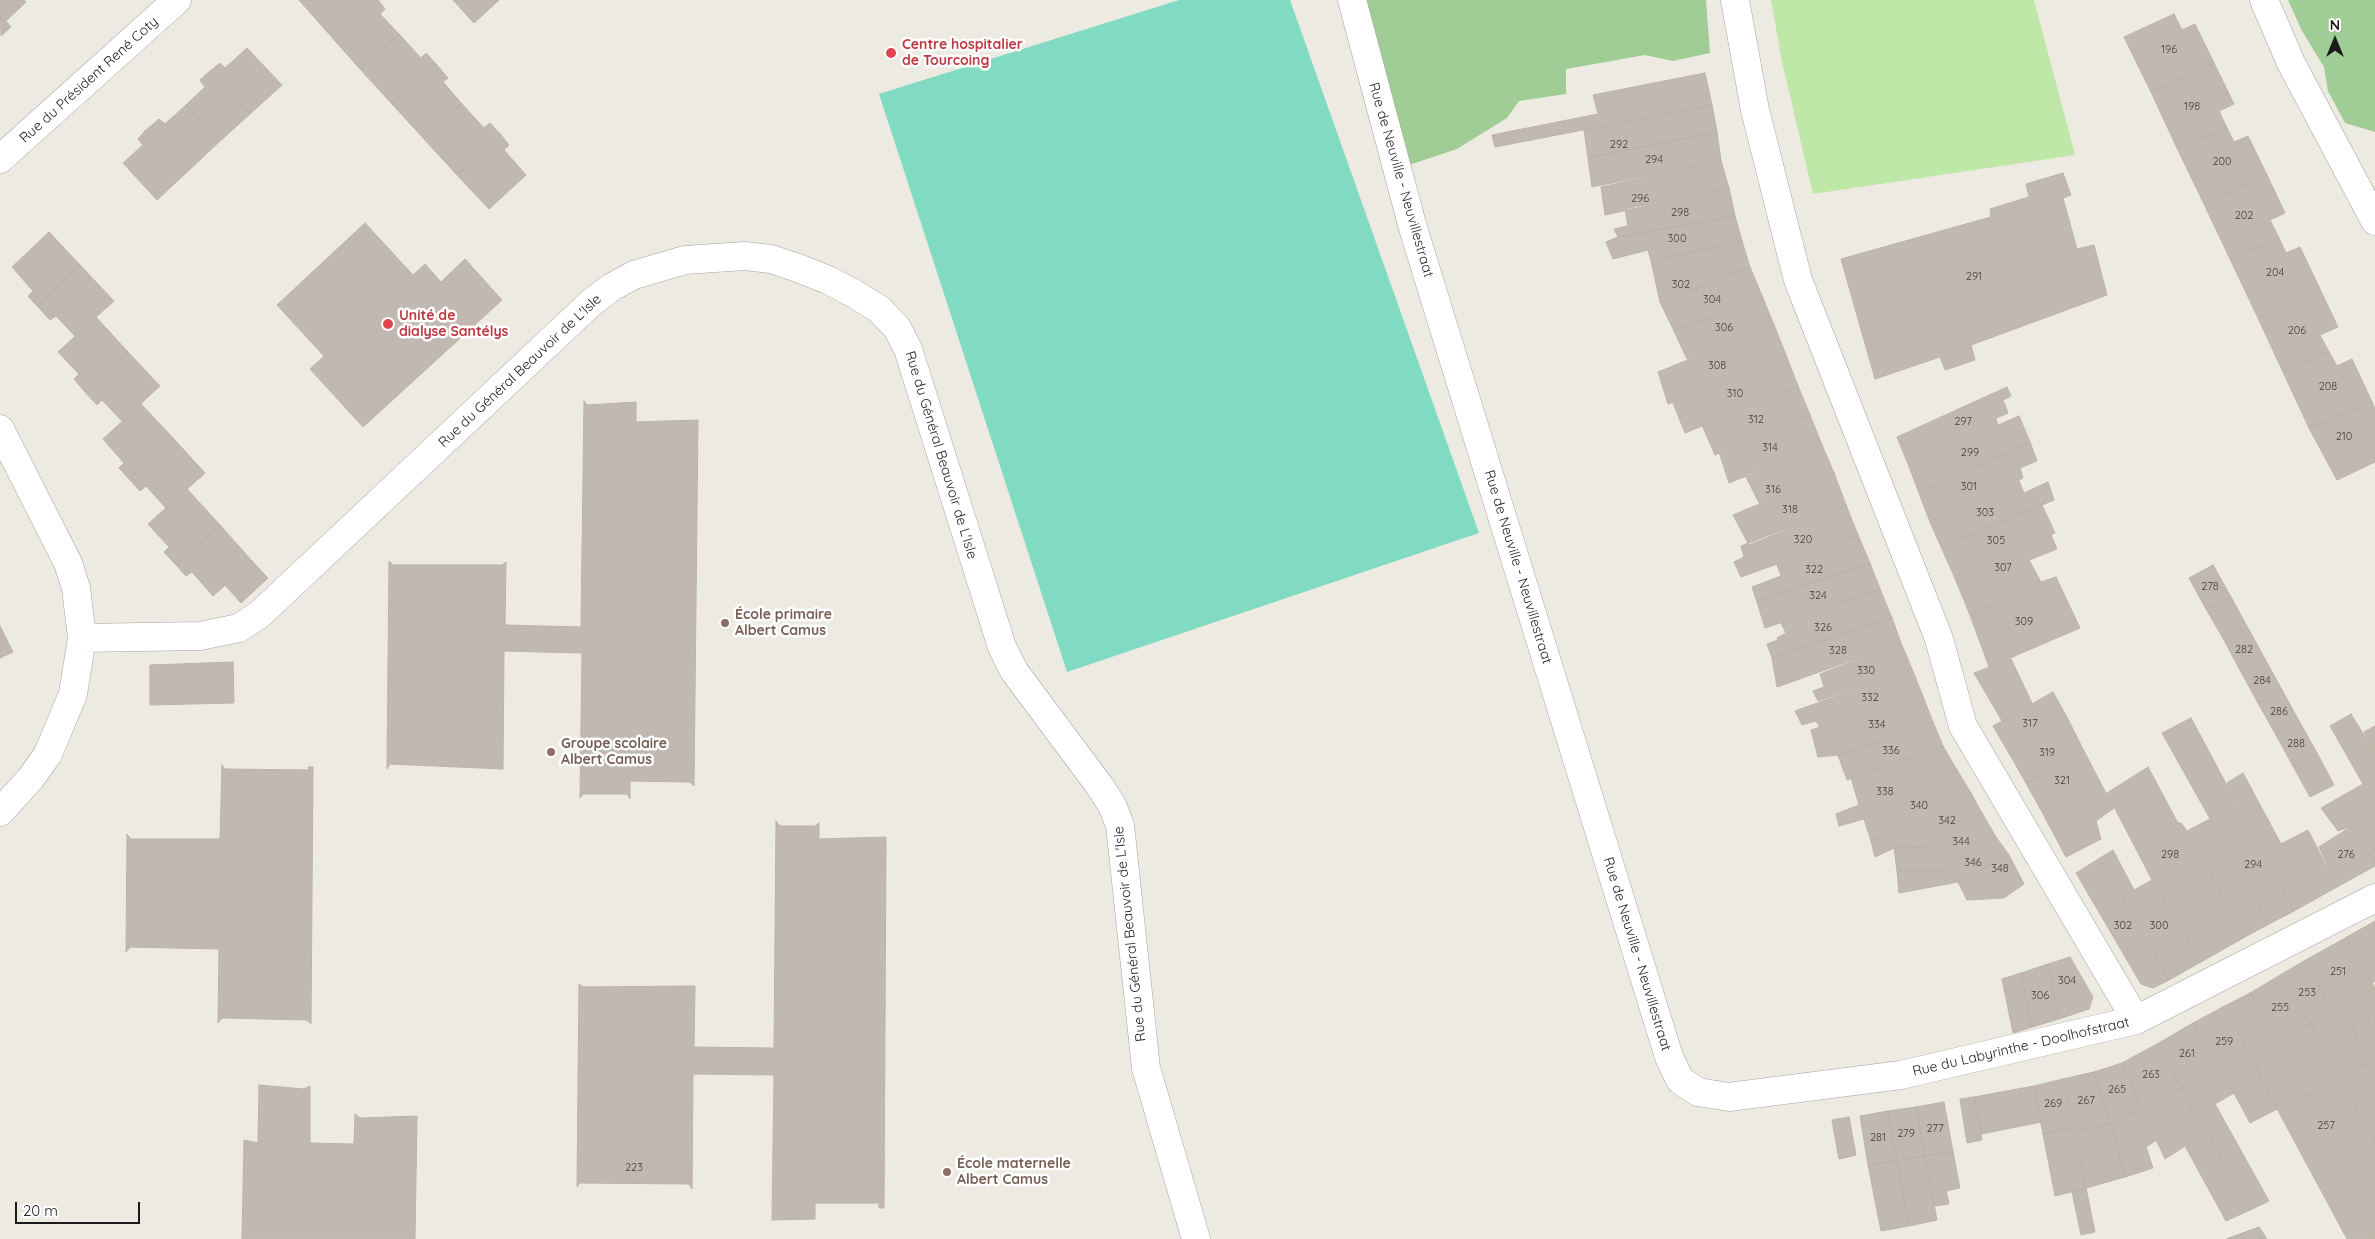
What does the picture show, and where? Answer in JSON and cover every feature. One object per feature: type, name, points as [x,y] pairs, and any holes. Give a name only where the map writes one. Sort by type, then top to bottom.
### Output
[{"type":"street","name":"Rue du Président René Coty","points":[[0,159],[177,0]]},
{"type":"street","name":"Rue de Neuville - Neuvillestraat","points":[[1352,0],[1413,228],[1669,1056],[1680,1080],[1698,1092],[1729,1097]]},
{"type":"street","points":[[1735,0],[1755,110],[1798,280],[1939,639],[1964,726],[2136,1020]]},
{"type":"street","points":[[2264,0],[2291,63],[2375,221]]},
{"type":"street","name":"Rue du Général Beauvoir de L'Isle","points":[[82,638],[200,636],[239,628],[260,614],[592,302],[612,287],[634,275],[685,260],[745,256],[771,259],[798,268],[853,293],[879,309],[897,328],[908,349],[1002,647],[1014,671],[1099,785],[1112,805],[1120,825],[1146,1068],[1196,1239]]},
{"type":"street","points":[[0,429],[68,563],[76,588],[82,638],[73,694],[48,754],[31,778],[0,812]]},
{"type":"street","name":"Rue du Labyrinthe - Doolhofstraat","points":[[1729,1097],[1900,1075],[2136,1020],[2375,898]]},
{"type":"green space","points":[[1179,0],[1290,0],[1479,533],[1067,672],[879,94]]},
{"type":"green space","points":[[1352,0],[1706,0],[1710,53],[1673,61],[1645,55],[1566,69],[1566,94],[1519,101],[1507,118],[1457,149],[1403,167]]},
{"type":"green space","points":[[1771,0],[2034,0],[2075,155],[1813,194],[1782,62]]},
{"type":"green space","points":[[2288,0],[2375,0],[2375,132],[2345,123],[2328,91],[2324,67],[2302,31]]},
{"type":"building","points":[[0,0],[24,0],[26,2],[6,21],[11,27],[1,36]]},
{"type":"building","points":[[299,0],[365,0],[329,34]]},
{"type":"building","points":[[365,0],[378,0],[385,9],[380,14],[399,34],[360,69],[329,34]]},
{"type":"building","points":[[453,0],[499,0],[474,23]]},
{"type":"building","points":[[2174,14],[2182,30],[2195,24],[2214,63],[2151,92],[2124,37]]},
{"type":"building","points":[[399,34],[421,58],[426,53],[436,64],[392,104],[360,69]]},
{"type":"building","points":[[247,48],[282,85],[250,114],[210,71],[220,63],[225,68]]},
{"type":"building","points":[[2214,63],[2234,104],[2219,111],[2227,128],[2177,148],[2151,92]]},
{"type":"building","points":[[436,64],[448,78],[443,82],[462,104],[424,139],[392,104]]},
{"type":"building","points":[[210,71],[250,114],[219,142],[186,105],[205,87],[200,80]]},
{"type":"building","points":[[1705,73],[1712,105],[1495,147],[1492,135],[1598,114],[1593,95]]},
{"type":"building","points":[[462,104],[484,128],[490,123],[501,135],[457,175],[424,139]]},
{"type":"building","points":[[186,105],[219,142],[185,174],[145,131],[159,119],[165,124]]},
{"type":"building","points":[[1712,105],[1717,132],[1588,158],[1584,130]]},
{"type":"building","points":[[2227,128],[2234,142],[2248,136],[2267,175],[2204,204],[2177,148]]},
{"type":"building","points":[[145,131],[185,174],[157,200],[123,163],[143,145],[138,139]]},
{"type":"building","points":[[1717,132],[1721,161],[1592,187],[1588,158]]},
{"type":"building","points":[[501,135],[509,145],[504,150],[526,175],[489,209],[457,175]]},
{"type":"building","points":[[1721,161],[1729,188],[1605,215],[1601,187]]},
{"type":"building","points":[[2063,173],[2071,195],[2063,198],[2077,249],[2094,245],[2107,295],[1971,345],[1975,360],[1945,370],[1940,357],[1875,379],[1841,259],[1991,217],[1990,209],[2029,197],[2026,184]]},
{"type":"building","points":[[2267,175],[2285,213],[2270,220],[2279,238],[2230,259],[2204,204]]},
{"type":"building","points":[[1729,188],[1735,216],[1618,237],[1614,229],[1628,226],[1625,209]]},
{"type":"building","points":[[1735,216],[1742,241],[1651,261],[1648,250],[1613,259],[1606,242],[1618,237]]},
{"type":"building","points":[[365,223],[413,275],[425,264],[441,282],[465,259],[502,300],[363,427],[310,369],[324,356],[277,305]]},
{"type":"building","points":[[49,232],[80,265],[37,306],[28,296],[33,291],[12,267]]},
{"type":"building","points":[[2279,238],[2286,253],[2300,247],[2319,287],[2258,318],[2230,259]]},
{"type":"building","points":[[1742,241],[1750,267],[1660,302],[1651,261]]},
{"type":"building","points":[[80,265],[114,301],[75,336],[56,316],[50,320],[37,306]]},
{"type":"building","points":[[1750,267],[1763,298],[1674,331],[1660,302]]},
{"type":"building","points":[[2319,287],[2338,327],[2320,335],[2329,352],[2283,372],[2258,318]]},
{"type":"building","points":[[1763,298],[1774,325],[1687,359],[1674,331]]},
{"type":"building","points":[[96,317],[128,352],[85,392],[74,379],[79,374],[58,352]]},
{"type":"building","points":[[1774,325],[1786,355],[1668,404],[1658,372]]},
{"type":"building","points":[[128,352],[160,386],[122,421],[102,400],[97,405],[85,392]]},
{"type":"building","points":[[2329,352],[2337,366],[2352,359],[2372,402],[2309,428],[2283,372]]},
{"type":"building","points":[[1786,355],[1798,386],[1685,433],[1673,403]]},
{"type":"building","points":[[1798,386],[1810,415],[1715,455],[1702,425]]},
{"type":"building","points":[[2007,387],[2011,396],[2003,400],[2008,413],[1996,418],[1998,426],[1908,464],[1897,437]]},
{"type":"building","points":[[584,401],[587,405],[636,402],[636,422],[698,420],[694,786],[690,782],[630,781],[630,799],[627,794],[583,794],[580,798],[582,653],[504,651],[503,769],[390,764],[387,769],[389,561],[393,565],[502,565],[506,562],[505,625],[581,627]]},
{"type":"building","points":[[2372,402],[2375,409],[2375,462],[2337,480],[2309,428]]},
{"type":"building","points":[[141,404],[173,438],[129,479],[119,468],[124,463],[103,439]]},
{"type":"building","points":[[1810,415],[1822,445],[1729,483],[1719,452]]},
{"type":"building","points":[[2019,416],[2030,442],[1919,493],[1908,464]]},
{"type":"building","points":[[173,438],[205,473],[166,508],[146,486],[140,491],[129,479]]},
{"type":"building","points":[[2030,442],[2037,461],[2020,468],[2023,478],[1930,522],[1919,493]]},
{"type":"building","points":[[1822,445],[1834,473],[1760,505],[1745,475]]},
{"type":"building","points":[[1834,473],[1846,505],[1749,545],[1733,515]]},
{"type":"building","points":[[2019,481],[2024,493],[2048,482],[2054,500],[1941,547],[1930,522]]},
{"type":"building","points":[[187,489],[220,525],[176,565],[164,552],[169,547],[148,524]]},
{"type":"building","points":[[1846,505],[1858,535],[1741,577],[1734,562],[1744,557],[1741,546]]},
{"type":"building","points":[[2042,505],[2055,533],[1954,576],[1941,547]]},
{"type":"building","points":[[220,525],[252,561],[213,596],[192,572],[186,576],[176,565]]},
{"type":"building","points":[[1858,535],[1870,563],[1757,602],[1752,587],[1781,576],[1777,565]]},
{"type":"building","points":[[2051,535],[2057,549],[2029,560],[2041,582],[1970,615],[1954,576]]},
{"type":"building","points":[[252,561],[268,578],[241,603],[225,585]]},
{"type":"building","points":[[1870,563],[1880,589],[1765,628],[1757,602]]},
{"type":"building","points":[[2213,565],[2231,597],[2206,609],[2189,578]]},
{"type":"building","points":[[2056,577],[2080,628],[1989,667],[1970,615]]},
{"type":"building","points":[[1880,589],[1892,618],[1772,658],[1767,644],[1778,640],[1777,638],[1786,633],[1781,623]]},
{"type":"building","points":[[2231,597],[2248,628],[2224,640],[2206,609]]},
{"type":"building","points":[[1892,618],[1901,643],[1777,687],[1772,658]]},
{"type":"building","points":[[0,626],[13,652],[0,658]]},
{"type":"building","points":[[2248,628],[2265,659],[2241,672],[2224,640]]},
{"type":"building","points":[[1901,643],[1912,669],[1818,701],[1813,691],[1824,687],[1820,674]]},
{"type":"building","points":[[2011,659],[2032,703],[2002,721],[1974,673]]},
{"type":"building","points":[[2265,659],[2282,690],[2258,703],[2241,672]]},
{"type":"building","points":[[233,662],[234,703],[150,705],[150,665]]},
{"type":"building","points":[[1912,669],[1922,694],[1820,728],[1816,721],[1802,725],[1795,711]]},
{"type":"building","points":[[2282,690],[2299,721],[2276,735],[2258,703]]},
{"type":"building","points":[[2053,692],[2069,721],[2010,755],[1993,726]]},
{"type":"building","points":[[1922,694],[1933,722],[1838,755],[1818,757],[1811,730]]},
{"type":"building","points":[[2351,714],[2375,753],[2375,862],[2352,826],[2338,831],[2321,808],[2363,784],[2330,726]]},
{"type":"building","points":[[2191,718],[2294,911],[2269,924],[2162,733]]},
{"type":"building","points":[[2069,721],[2084,751],[2026,783],[2010,755]]},
{"type":"building","points":[[2299,721],[2317,753],[2293,766],[2276,735]]},
{"type":"building","points":[[1933,722],[1943,746],[1847,780],[1838,755]]},
{"type":"building","points":[[2375,726],[2375,753],[2364,732]]},
{"type":"building","points":[[1943,746],[1957,770],[1864,819],[1839,826],[1836,814],[1859,805],[1851,778]]},
{"type":"building","points":[[2084,751],[2099,780],[2042,812],[2026,783]]},
{"type":"building","points":[[2317,753],[2334,785],[2310,797],[2293,766]]},
{"type":"building","points":[[222,765],[225,769],[309,770],[308,767],[313,767],[311,1024],[307,1020],[222,1018],[218,1023],[219,949],[130,947],[126,952],[127,834],[131,839],[220,839]]},
{"type":"building","points":[[2148,767],[2178,823],[2181,823],[2187,831],[2245,937],[2201,962],[2152,880],[2107,793]]},
{"type":"building","points":[[1957,770],[1971,793],[1912,828],[1871,841],[1864,819]]},
{"type":"building","points":[[2243,773],[2281,844],[2308,830],[2337,887],[2294,911],[2227,783]]},
{"type":"building","points":[[2099,780],[2114,808],[2096,821],[2101,839],[2066,857],[2042,812]]},
{"type":"building","points":[[1971,793],[1982,813],[1926,847],[1894,848],[1875,857],[1871,841],[1912,828]]},
{"type":"building","points":[[1982,813],[1996,837],[1940,871],[1897,871],[1894,848],[1926,847]]},
{"type":"building","points":[[2210,819],[2269,924],[2245,937],[2187,831]]},
{"type":"building","points":[[776,821],[780,826],[815,826],[819,823],[819,839],[886,837],[884,1208],[879,1208],[879,1203],[815,1203],[815,1219],[772,1220],[774,1075],[693,1074],[692,1189],[689,1184],[580,1183],[577,1187],[579,984],[583,987],[695,986],[694,1047],[774,1048]]},
{"type":"building","points":[[2352,826],[2375,862],[2375,866],[2337,887],[2319,847]]},
{"type":"building","points":[[1996,837],[2009,855],[1958,882],[1899,893],[1897,871],[1940,871]]},
{"type":"building","points":[[2113,850],[2134,890],[2152,880],[2201,962],[2169,980],[2100,858]]},
{"type":"building","points":[[2009,855],[2024,884],[2004,898],[1967,900],[1958,882]]},
{"type":"building","points":[[2100,858],[2169,980],[2153,988],[2141,984],[2076,873]]},
{"type":"building","points":[[2375,921],[2375,981],[2372,982],[2347,937]]},
{"type":"building","points":[[2347,937],[2375,988],[2332,1011],[2304,961]]},
{"type":"building","points":[[2070,957],[2093,997],[2089,1009],[2059,1019],[2048,964]]},
{"type":"building","points":[[2304,961],[2332,1011],[2311,1023],[2282,974]]},
{"type":"building","points":[[2048,964],[2059,1019],[2032,1027],[2021,973]]},
{"type":"building","points":[[2021,973],[2032,1027],[2013,1033],[2002,979]]},
{"type":"building","points":[[2282,974],[2311,1023],[2276,1042],[2250,993]]},
{"type":"building","points":[[2375,988],[2375,1033],[2366,1018],[2351,1027],[2371,1061],[2361,1066],[2332,1011]]},
{"type":"building","points":[[2250,993],[2306,1097],[2340,1079],[2375,1143],[2375,1239],[2347,1239],[2268,1092],[2254,1061],[2223,1007]]},
{"type":"building","points":[[2223,1007],[2254,1061],[2225,1077],[2193,1023]]},
{"type":"building","points":[[2332,1011],[2339,1025],[2318,1037],[2311,1023]]},
{"type":"building","points":[[2366,1018],[2375,1033],[2375,1058],[2371,1061],[2351,1027]]},
{"type":"building","points":[[2193,1023],[2217,1064],[2181,1088],[2157,1044]]},
{"type":"building","points":[[2311,1023],[2318,1037],[2339,1025],[2361,1066],[2306,1097],[2276,1042]]},
{"type":"building","points":[[2157,1044],[2181,1088],[2142,1109],[2122,1063]]},
{"type":"building","points":[[2375,1058],[2375,1143],[2340,1079]]},
{"type":"building","points":[[2254,1061],[2268,1092],[2241,1106],[2225,1077]]},
{"type":"building","points":[[2122,1063],[2142,1109],[2111,1123],[2094,1072]]},
{"type":"building","points":[[2217,1064],[2234,1093],[2215,1104],[2269,1201],[2250,1210],[2197,1113],[2194,1115],[2181,1088]]},
{"type":"building","points":[[2094,1072],[2111,1123],[2074,1133],[2063,1079]]},
{"type":"building","points":[[2063,1079],[2074,1127],[2043,1134],[2034,1086]]},
{"type":"building","points":[[259,1085],[304,1089],[310,1086],[310,1143],[354,1144],[355,1114],[360,1118],[417,1116],[415,1239],[242,1239],[244,1140],[258,1143]]},
{"type":"building","points":[[2034,1086],[2041,1122],[1981,1134],[1974,1097]]},
{"type":"building","points":[[2181,1088],[2194,1115],[2197,1113],[2250,1210],[2226,1221],[2185,1146],[2165,1159],[2142,1109]]},
{"type":"building","points":[[2268,1092],[2277,1109],[2250,1123],[2241,1106]]},
{"type":"building","points":[[1974,1097],[1982,1140],[1967,1143],[1960,1099]]},
{"type":"building","points":[[1944,1102],[1953,1152],[1925,1156],[1916,1107]]},
{"type":"building","points":[[1916,1107],[1925,1156],[1897,1161],[1888,1111]]},
{"type":"building","points":[[2142,1109],[2157,1140],[2146,1147],[2153,1168],[2125,1177],[2111,1123]]},
{"type":"building","points":[[1888,1111],[1897,1161],[1868,1165],[1860,1116]]},
{"type":"building","points":[[1849,1117],[1856,1155],[1839,1159],[1832,1120]]},
{"type":"building","points":[[2111,1123],[2125,1177],[2086,1188],[2074,1133]]},
{"type":"building","points":[[2074,1127],[2086,1188],[2055,1196],[2043,1134]]},
{"type":"building","points":[[1953,1152],[1960,1188],[1946,1191],[1949,1204],[1934,1206],[1925,1156]]},
{"type":"building","points":[[1925,1156],[1937,1220],[1909,1226],[1897,1161]]},
{"type":"building","points":[[1897,1161],[1909,1226],[1881,1231],[1868,1165]]},
{"type":"building","points":[[2086,1188],[2095,1232],[2081,1235],[2072,1192]]},
{"type":"building","points":[[2259,1227],[2267,1239],[2226,1239]]},
{"type":"place","name":"Centre hospitalier de Tourcoing","points":[[891,53]]},
{"type":"place","name":"Unité de dialyse Santélys","points":[[388,324]]},
{"type":"place","name":"École primaire Albert Camus","points":[[725,623]]},
{"type":"place","name":"Groupe scolaire Albert Camus","points":[[551,752]]},
{"type":"place","name":"École maternelle Albert Camus","points":[[947,1172]]}]
